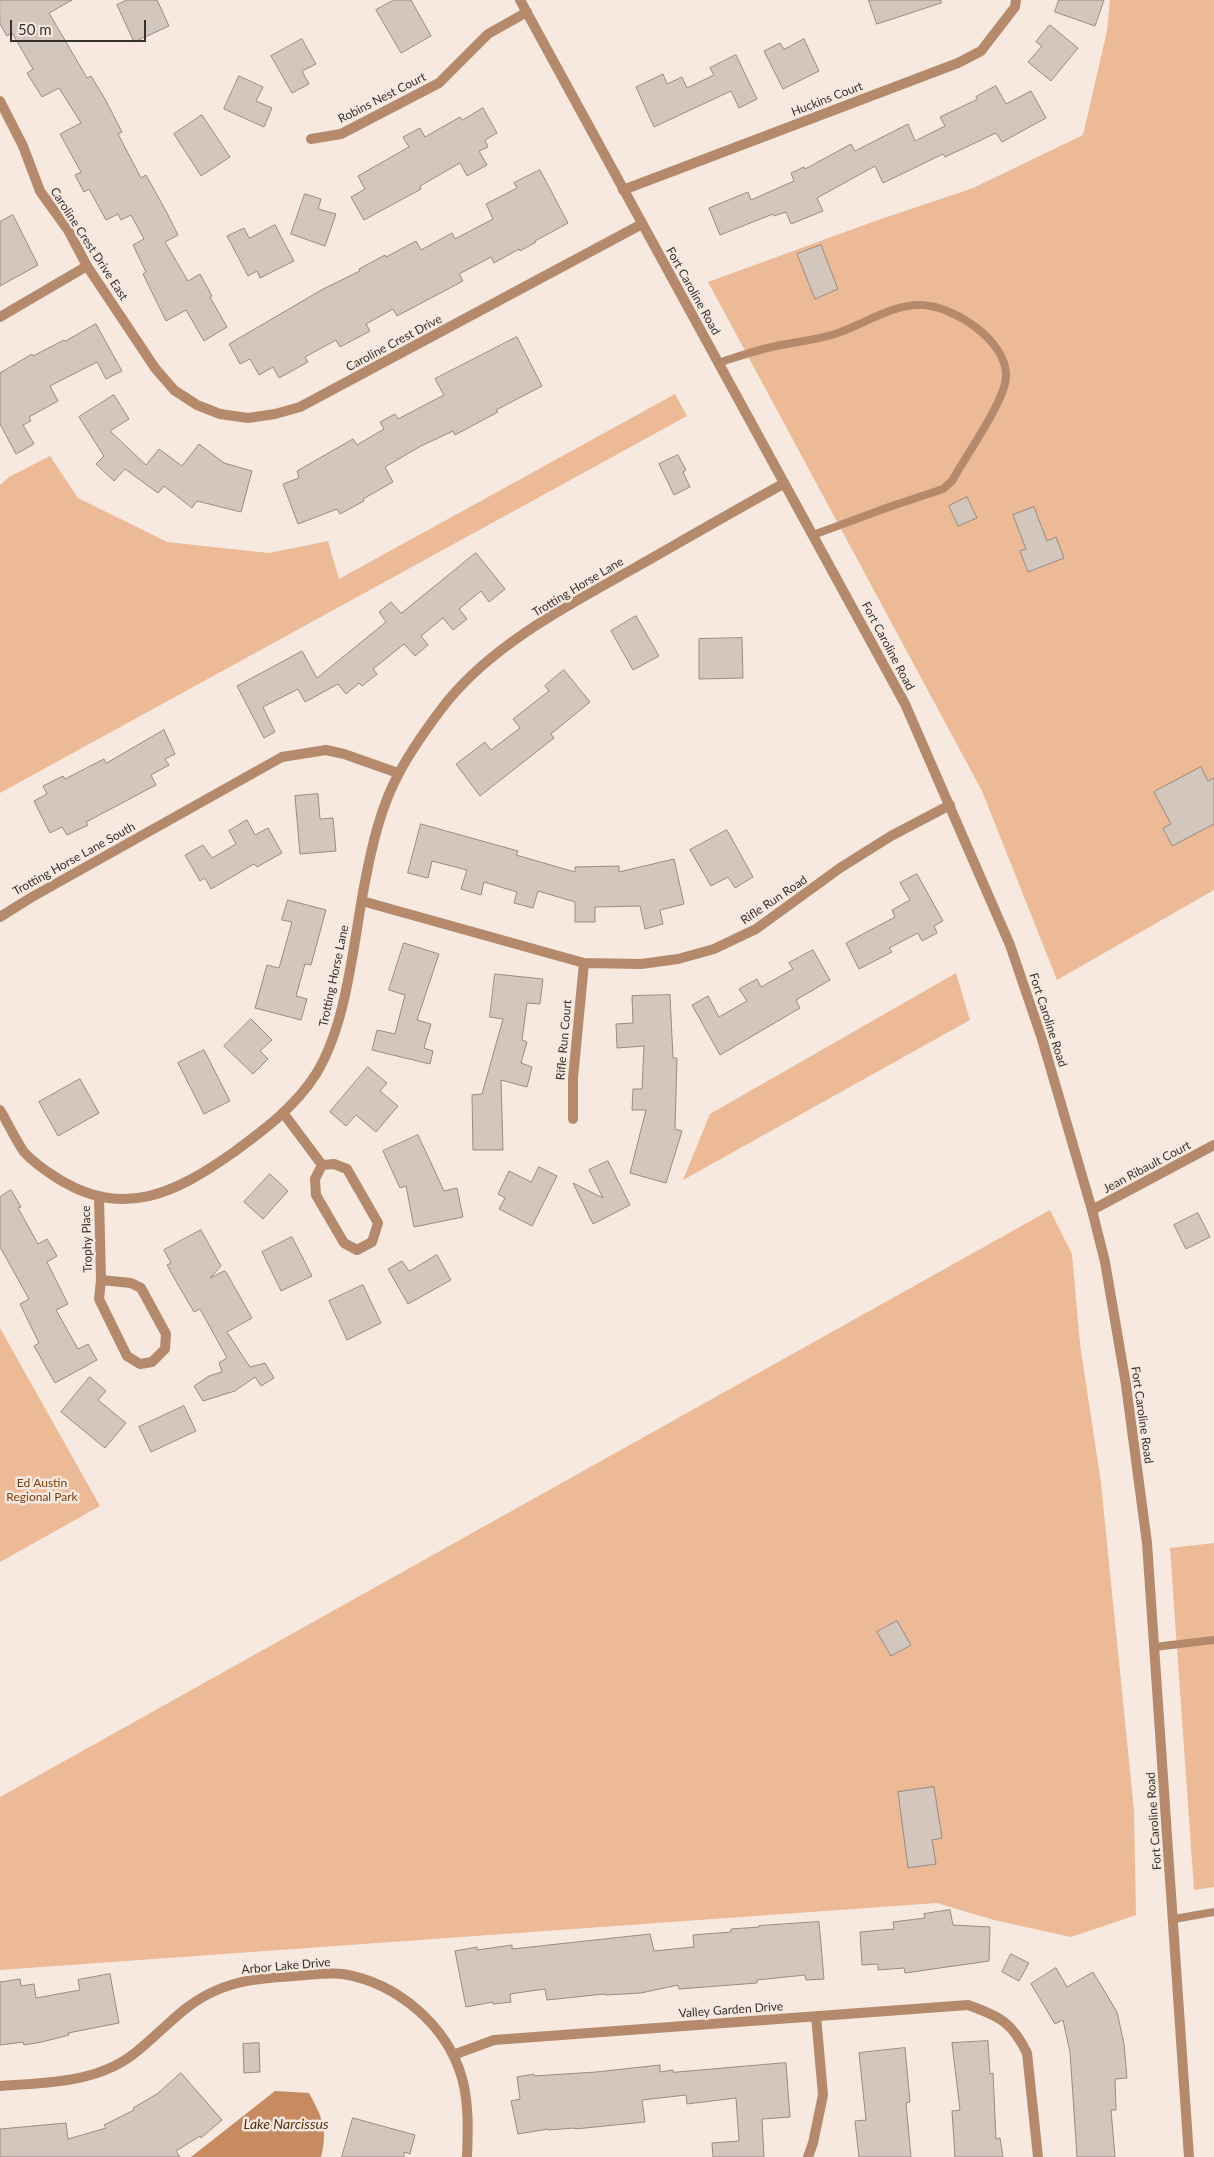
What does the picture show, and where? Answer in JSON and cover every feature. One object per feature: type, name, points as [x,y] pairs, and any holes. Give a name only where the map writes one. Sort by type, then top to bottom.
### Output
[{"type":"street","name":"Fort Caroline Road","points":[[520,0],[905,704],[1010,945],[1042,1039],[1092,1210],[1110,1289],[1132,1428],[1147,1543],[1189,2157]]},
{"type":"street","name":"Huckins Court","points":[[623,190],[958,63],[981,51],[1014,7],[1016,0]]},
{"type":"street","name":"Robins Nest Court","points":[[311,138],[341,134],[439,83],[488,34],[527,12]]},
{"type":"street","name":"Caroline Crest Drive East","points":[[0,101],[23,146],[40,191],[68,230],[87,266],[155,368]]},
{"type":"street","name":"Caroline Crest Drive","points":[[155,368],[174,390],[197,405],[212,411],[248,418],[275,414],[300,407],[642,224]]},
{"type":"street","points":[[0,317],[87,266]]},
{"type":"street","name":"Trotting Horse Lane","points":[[0,1110],[24,1152],[44,1169],[82,1192],[121,1200],[150,1196],[179,1186],[210,1169],[284,1114],[317,1073],[337,1030],[364,884],[379,819],[398,773],[448,702],[472,676],[506,648],[564,608],[783,484]]},
{"type":"street","name":"Trotting Horse Lane South","points":[[0,917],[282,757],[326,750],[344,754],[398,773]]},
{"type":"street","name":"Rifle Run Road","points":[[362,902],[584,963],[641,964],[678,960],[714,949],[756,929],[840,868],[891,836],[950,805]]},
{"type":"street","name":"Rifle Run Court","points":[[573,1119],[573,1078],[584,963]]},
{"type":"street","points":[[284,1114],[322,1165]]},
{"type":"street","name":"Jean Ribault Court","points":[[1092,1210],[1214,1145]]},
{"type":"street","points":[[334,1164],[347,1169],[378,1223],[372,1242],[358,1250],[344,1243],[316,1195],[315,1180],[322,1165],[334,1164]]},
{"type":"street","name":"Trophy Place","points":[[99,1197],[101,1280],[99,1299],[127,1356],[140,1364],[152,1362],[165,1349],[166,1334],[141,1288],[131,1283],[101,1280]]},
{"type":"street","name":"Arbor Lake Drive","points":[[0,2086],[85,2077],[114,2067],[156,2035],[184,2008],[223,1987],[245,1980],[342,1974],[366,1980],[387,1989],[408,2002],[439,2032],[453,2055],[462,2078],[467,2108],[467,2157]]},
{"type":"street","name":"Valley Garden Drive","points":[[453,2055],[494,2040],[968,2005],[995,2015],[1009,2026],[1027,2053],[1038,2157]]},
{"type":"street","points":[[808,2157],[813,2143],[823,2095],[816,2016]]},
{"type":"lane","points":[[718,362],[766,348],[837,334],[902,307],[921,305],[943,308],[955,313],[984,335],[994,346],[1001,359],[1006,377],[1001,399],[952,481],[943,489],[889,506],[813,535]]},
{"type":"lane","points":[[1154,1648],[1214,1640]]},
{"type":"lane","points":[[1174,1919],[1214,1912]]},
{"type":"green space","points":[[1110,0],[1214,0],[1214,890],[1057,980],[982,791],[708,282],[878,220],[973,188],[1083,135],[1107,31]]},
{"type":"green space","points":[[675,394],[687,416],[0,793],[0,485],[9,477],[50,456],[78,498],[167,542],[269,553],[328,541],[339,579]]},
{"type":"green space","points":[[956,973],[970,1020],[683,1180],[710,1114]]},
{"type":"green space","points":[[1050,1210],[1072,1254],[1080,1344],[1101,1483],[1134,1811],[1136,1915],[1071,1937],[994,1920],[937,1903],[0,1970],[0,1797]]},
{"type":"green space","name":"Ed Austin Regional Park","points":[[0,1328],[100,1506],[0,1562]]},
{"type":"green space","points":[[1214,1543],[1214,1887],[1194,1890],[1170,1548]]},
{"type":"water","name":"Lake Narcissus","points":[[275,2091],[309,2093],[320,2116],[324,2131],[321,2157],[191,2157]]},
{"type":"building","points":[[0,0],[72,0],[49,13],[87,78],[91,76],[105,99],[122,132],[118,134],[141,178],[146,175],[167,213],[178,235],[165,242],[188,281],[200,274],[212,296],[210,297],[227,327],[204,341],[186,310],[166,321],[143,274],[146,272],[133,245],[144,239],[131,215],[121,220],[118,214],[106,220],[89,189],[84,192],[75,175],[81,172],[60,134],[81,123],[59,88],[42,97],[27,73],[33,69],[12,33],[7,36],[0,24]]},
{"type":"building","points":[[127,0],[157,0],[169,26],[134,42],[117,5]]},
{"type":"building","points":[[394,0],[411,0],[431,36],[401,53],[376,10]]},
{"type":"building","points":[[869,0],[941,0],[941,3],[877,24]]},
{"type":"building","points":[[1059,0],[1104,0],[1095,26],[1055,12]]},
{"type":"building","points":[[1050,25],[1078,48],[1051,81],[1028,62],[1042,46],[1036,42]]},
{"type":"building","points":[[302,39],[316,64],[302,71],[309,84],[292,93],[271,56]]},
{"type":"building","points":[[804,39],[819,71],[783,89],[764,51],[780,43],[784,49]]},
{"type":"building","points":[[736,55],[757,99],[739,108],[731,91],[654,127],[636,87],[663,74],[667,84],[682,77],[687,88],[714,75],[710,68]]},
{"type":"building","points":[[239,76],[263,87],[256,101],[272,108],[264,127],[224,109]]},
{"type":"building","points":[[996,86],[1006,104],[1031,91],[1046,118],[1002,142],[996,133],[945,157],[943,154],[883,183],[875,166],[817,198],[823,211],[791,224],[786,212],[774,216],[773,214],[720,235],[709,208],[748,192],[751,200],[794,181],[791,173],[804,167],[805,169],[851,144],[855,151],[908,124],[915,141],[945,126],[940,117],[978,99],[976,97]]},
{"type":"building","points":[[483,108],[497,133],[485,140],[488,147],[479,151],[487,165],[467,176],[460,163],[420,186],[421,189],[364,220],[351,197],[365,189],[358,176],[409,147],[403,137],[420,128],[425,137],[460,117],[462,120]]},
{"type":"building","points":[[202,115],[230,157],[201,176],[174,134]]},
{"type":"building","points":[[540,170],[568,223],[520,251],[519,249],[494,263],[491,257],[459,274],[463,281],[397,316],[393,309],[366,324],[370,331],[340,347],[336,340],[305,357],[308,362],[279,378],[273,367],[259,375],[250,359],[240,364],[229,344],[323,289],[360,271],[359,269],[385,255],[386,257],[416,241],[421,250],[452,233],[455,239],[493,219],[486,204],[517,188],[514,183]]},
{"type":"building","points":[[305,194],[321,199],[318,209],[336,214],[325,246],[291,234]]},
{"type":"building","points":[[13,215],[38,265],[0,286],[0,222]]},
{"type":"building","points":[[275,225],[294,261],[260,278],[257,271],[248,276],[227,236],[244,228],[249,238]]},
{"type":"building","points":[[821,245],[838,289],[815,299],[797,254]]},
{"type":"building","points":[[96,324],[122,371],[106,379],[97,362],[50,386],[58,401],[29,417],[31,421],[23,425],[34,444],[16,454],[0,424],[0,373],[32,354],[33,356],[65,341]]},
{"type":"building","points":[[517,337],[542,386],[496,410],[498,412],[455,435],[453,431],[421,446],[385,467],[393,482],[363,499],[364,501],[340,514],[337,509],[298,524],[283,484],[299,478],[297,471],[353,439],[357,445],[384,429],[380,422],[395,414],[398,419],[444,395],[435,379]]},
{"type":"building","points":[[114,395],[129,419],[110,431],[146,465],[159,449],[182,466],[199,444],[224,463],[252,471],[241,512],[197,501],[192,508],[164,486],[158,493],[125,469],[114,481],[96,464],[104,456],[79,417]]},
{"type":"building","points":[[678,455],[686,470],[683,472],[690,487],[674,495],[659,464]]},
{"type":"building","points":[[967,497],[977,518],[958,526],[949,506]]},
{"type":"building","points":[[1034,507],[1047,541],[1056,537],[1064,558],[1028,572],[1020,551],[1026,549],[1013,515]]},
{"type":"building","points":[[476,553],[505,589],[489,602],[481,591],[459,609],[467,619],[453,630],[443,618],[421,636],[428,645],[415,656],[404,644],[373,669],[377,674],[362,686],[359,683],[346,694],[338,684],[305,702],[298,689],[263,707],[275,732],[264,738],[237,686],[302,651],[317,678],[386,622],[379,612],[391,602],[401,613]]},
{"type":"building","points":[[636,616],[659,656],[633,670],[611,631]]},
{"type":"building","points":[[742,638],[743,678],[699,679],[699,639]]},
{"type":"building","points":[[564,670],[590,702],[551,734],[554,738],[480,796],[456,764],[485,742],[491,750],[520,728],[513,719],[549,691],[545,686]]},
{"type":"building","points":[[164,730],[175,754],[165,759],[169,765],[151,775],[156,785],[86,822],[88,825],[67,835],[62,827],[50,833],[34,801],[47,794],[43,786],[63,776],[65,779],[104,759],[106,763]]},
{"type":"building","points":[[1201,767],[1208,781],[1214,778],[1214,824],[1172,846],[1163,828],[1171,824],[1154,792]]},
{"type":"building","points":[[318,794],[320,819],[333,818],[336,851],[300,854],[295,796]]},
{"type":"building","points":[[247,820],[255,835],[268,828],[282,853],[257,867],[254,864],[211,889],[205,878],[200,881],[185,855],[203,845],[212,858],[236,844],[229,831]]},
{"type":"building","points":[[421,824],[518,851],[516,855],[575,872],[575,867],[619,866],[619,872],[674,859],[684,904],[660,910],[663,924],[645,929],[640,906],[595,907],[595,922],[575,922],[575,902],[538,891],[533,908],[514,903],[517,892],[484,882],[481,895],[461,889],[467,870],[432,861],[428,878],[408,873]]},
{"type":"building","points":[[727,830],[753,877],[735,888],[728,877],[711,886],[690,850]]},
{"type":"building","points":[[917,874],[943,921],[934,926],[937,933],[922,941],[918,933],[889,948],[892,952],[859,969],[846,943],[895,917],[892,910],[910,900],[900,883]]},
{"type":"building","points":[[288,900],[326,910],[311,965],[305,964],[296,996],[307,999],[301,1020],[255,1008],[267,965],[279,968],[292,922],[282,920]]},
{"type":"building","points":[[404,943],[439,954],[417,1020],[431,1024],[424,1048],[433,1051],[430,1064],[372,1050],[377,1030],[395,1034],[405,995],[389,990]]},
{"type":"building","points":[[813,950],[830,980],[796,1000],[800,1008],[720,1055],[692,1005],[708,996],[719,1017],[747,1001],[739,989],[757,979],[761,987],[793,969],[789,963]]},
{"type":"building","points":[[495,974],[543,979],[540,1004],[527,1003],[522,1040],[527,1042],[521,1063],[532,1067],[527,1087],[501,1080],[503,1150],[473,1150],[472,1095],[482,1094],[503,1019],[490,1017]]},
{"type":"building","points":[[670,995],[673,1058],[677,1058],[675,1129],[682,1131],[666,1183],[630,1173],[646,1110],[632,1110],[633,1089],[642,1089],[644,1046],[617,1048],[616,1024],[633,1023],[632,996]]},
{"type":"building","points":[[251,1019],[272,1040],[260,1051],[268,1059],[253,1074],[224,1046]]},
{"type":"building","points":[[204,1050],[230,1101],[204,1114],[178,1063]]},
{"type":"building","points":[[368,1067],[387,1083],[380,1091],[398,1106],[376,1132],[356,1115],[346,1126],[330,1112]]},
{"type":"building","points":[[80,1079],[99,1113],[58,1136],[39,1102]]},
{"type":"building","points":[[418,1135],[444,1191],[457,1188],[463,1217],[414,1227],[406,1186],[400,1188],[383,1151]]},
{"type":"building","points":[[608,1161],[630,1205],[593,1224],[573,1183],[603,1198],[589,1170]]},
{"type":"building","points":[[539,1167],[557,1176],[532,1226],[499,1209],[505,1198],[498,1194],[509,1171],[531,1182]]},
{"type":"building","points":[[270,1174],[288,1191],[263,1219],[244,1202]]},
{"type":"building","points":[[11,1190],[21,1207],[18,1208],[38,1244],[47,1239],[57,1256],[47,1262],[68,1304],[56,1310],[78,1349],[88,1344],[97,1360],[55,1383],[34,1346],[39,1343],[20,1304],[29,1299],[0,1247],[0,1197]]},
{"type":"building","points":[[1198,1213],[1210,1237],[1186,1249],[1174,1225]]},
{"type":"building","points":[[201,1230],[221,1266],[210,1278],[224,1271],[226,1272],[252,1318],[227,1332],[250,1367],[265,1363],[274,1378],[261,1386],[255,1377],[235,1391],[203,1401],[194,1386],[209,1376],[222,1372],[219,1363],[227,1358],[200,1309],[194,1312],[177,1283],[167,1265],[171,1263],[164,1250]]},
{"type":"building","points":[[292,1237],[312,1276],[281,1291],[262,1252]]},
{"type":"building","points":[[437,1255],[451,1280],[408,1304],[388,1269],[402,1261],[409,1271]]},
{"type":"building","points":[[363,1285],[381,1323],[347,1340],[329,1301]]},
{"type":"building","points":[[90,1377],[106,1391],[98,1400],[126,1423],[105,1448],[61,1412]]},
{"type":"building","points":[[184,1406],[196,1431],[151,1452],[139,1427]]},
{"type":"building","points":[[897,1621],[911,1645],[891,1656],[877,1632]]},
{"type":"building","points":[[934,1787],[942,1838],[932,1840],[936,1864],[908,1868],[898,1792]]},
{"type":"building","points":[[950,1910],[953,1925],[990,1927],[989,1961],[905,1973],[904,1968],[878,1970],[878,1964],[862,1965],[860,1932],[894,1929],[893,1922],[925,1918],[924,1914]]},
{"type":"building","points":[[819,1922],[824,1979],[806,1980],[805,1975],[757,1980],[757,1983],[679,1989],[678,1985],[641,1993],[604,1994],[547,2000],[545,1989],[510,1994],[511,2002],[493,2004],[493,2002],[466,2007],[455,1951],[477,1947],[477,1950],[512,1945],[512,1949],[650,1934],[654,1951],[694,1947],[693,1935],[731,1932],[731,1929],[759,1926]]},
{"type":"building","points":[[1011,1954],[1029,1963],[1019,1981],[1002,1972]]},
{"type":"building","points":[[1056,1968],[1067,1987],[1093,1972],[1117,2012],[1124,2044],[1127,2078],[1115,2079],[1116,2110],[1111,2110],[1115,2157],[1077,2157],[1070,2052],[1063,2020],[1055,2024],[1031,1984]]},
{"type":"building","points":[[110,1974],[119,2023],[68,2033],[69,2035],[42,2042],[24,2045],[23,2042],[0,2045],[0,1982],[20,1979],[21,1986],[34,1984],[36,1998],[80,1990],[78,1980]]},
{"type":"building","points":[[988,2041],[990,2074],[993,2073],[996,2139],[1000,2138],[1003,2157],[955,2157],[952,2111],[960,2110],[952,2043]]},
{"type":"building","points":[[259,2043],[260,2072],[244,2073],[243,2044]]},
{"type":"building","points":[[905,2048],[910,2102],[906,2103],[911,2157],[859,2157],[855,2121],[866,2120],[859,2053]]},
{"type":"building","points":[[786,2063],[790,2117],[762,2119],[764,2157],[713,2157],[712,2143],[739,2141],[736,2098],[687,2104],[686,2095],[642,2100],[645,2122],[575,2129],[548,2129],[518,2134],[511,2101],[520,2099],[517,2077],[534,2074],[534,2076],[596,2072],[660,2065],[660,2072],[673,2070],[673,2072]]},
{"type":"building","points":[[181,2073],[222,2120],[201,2138],[200,2136],[176,2151],[180,2157],[0,2157],[0,2129],[66,2123],[68,2139],[106,2128],[104,2125],[134,2110],[133,2108],[157,2094]]},
{"type":"building","points":[[353,2118],[415,2135],[410,2154],[404,2152],[404,2157],[342,2157]]}]
